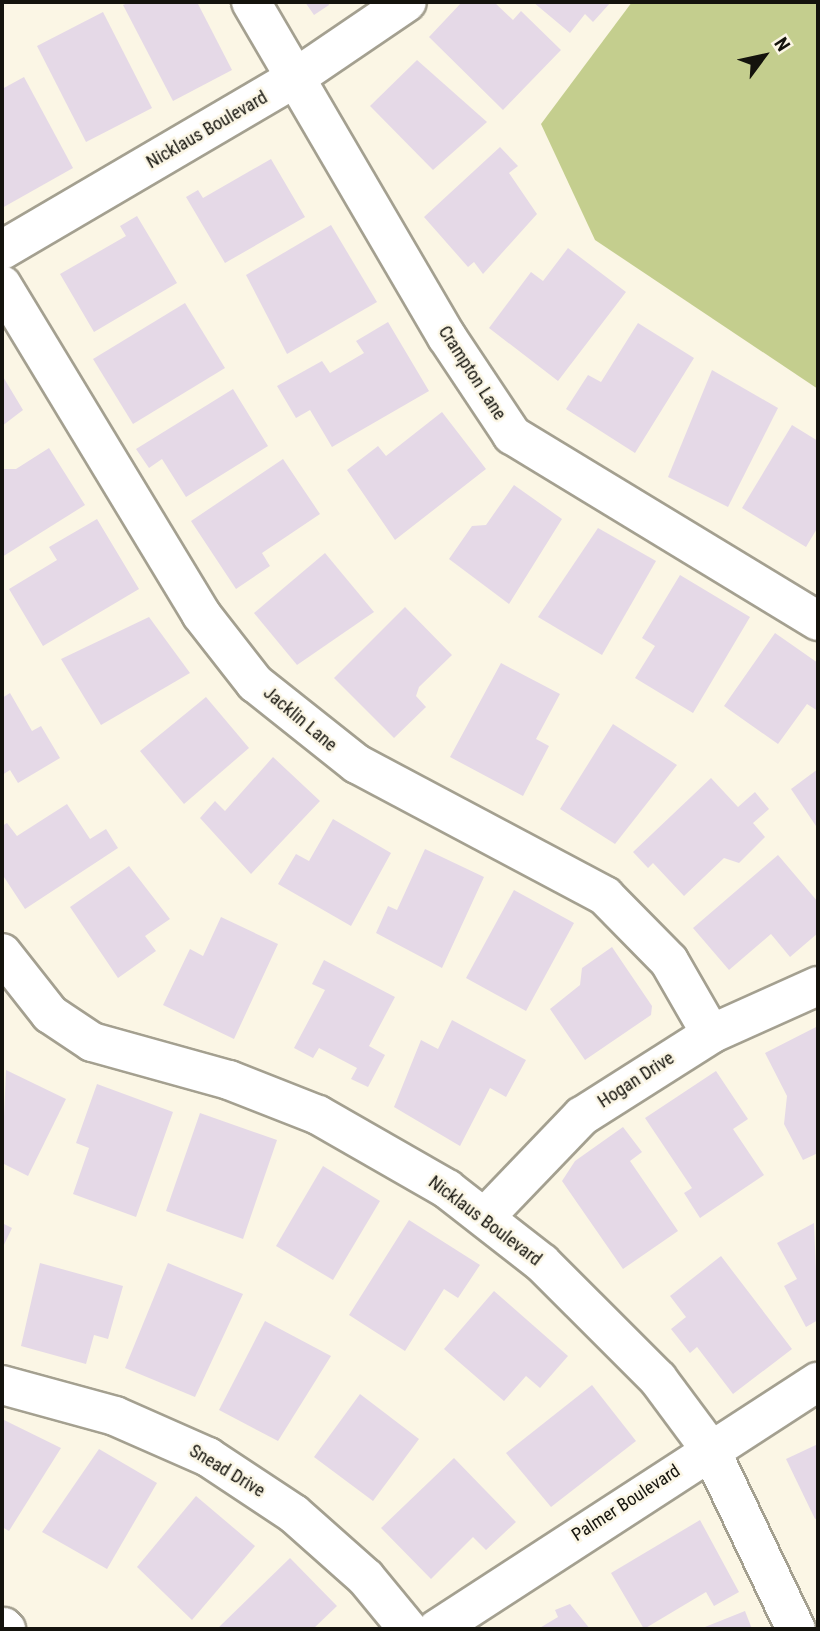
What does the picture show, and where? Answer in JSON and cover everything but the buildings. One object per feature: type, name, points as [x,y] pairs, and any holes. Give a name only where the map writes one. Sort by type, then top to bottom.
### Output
[{"type":"street","name":"Crampton Lane","points":[[251,2],[512,435],[818,621]]},
{"type":"street","name":"Nicklaus Boulevard","points":[[2,250],[295,78],[407,2]]},
{"type":"street","name":"Jacklin Lane","points":[[2,285],[201,614],[255,682],[357,764],[605,896],[669,961],[712,1034]]},
{"type":"street","name":"Nicklaus Boulevard","points":[[2,953],[50,1014],[92,1042],[229,1080],[318,1115],[485,1217],[582,1299],[658,1379],[710,1449],[796,1629]]},
{"type":"street","name":"Hogan Drive","points":[[485,1217],[582,1116],[712,1034],[818,986]]},
{"type":"street","name":"Palmer Boulevard","points":[[437,1629],[710,1449],[818,1382]]},
{"type":"street","name":"Snead Drive","points":[[2,1385],[115,1416],[218,1463],[294,1514],[366,1578],[408,1629]]},
{"type":"green space","points":[[632,2],[818,2],[818,389],[595,240],[541,124]]}]
